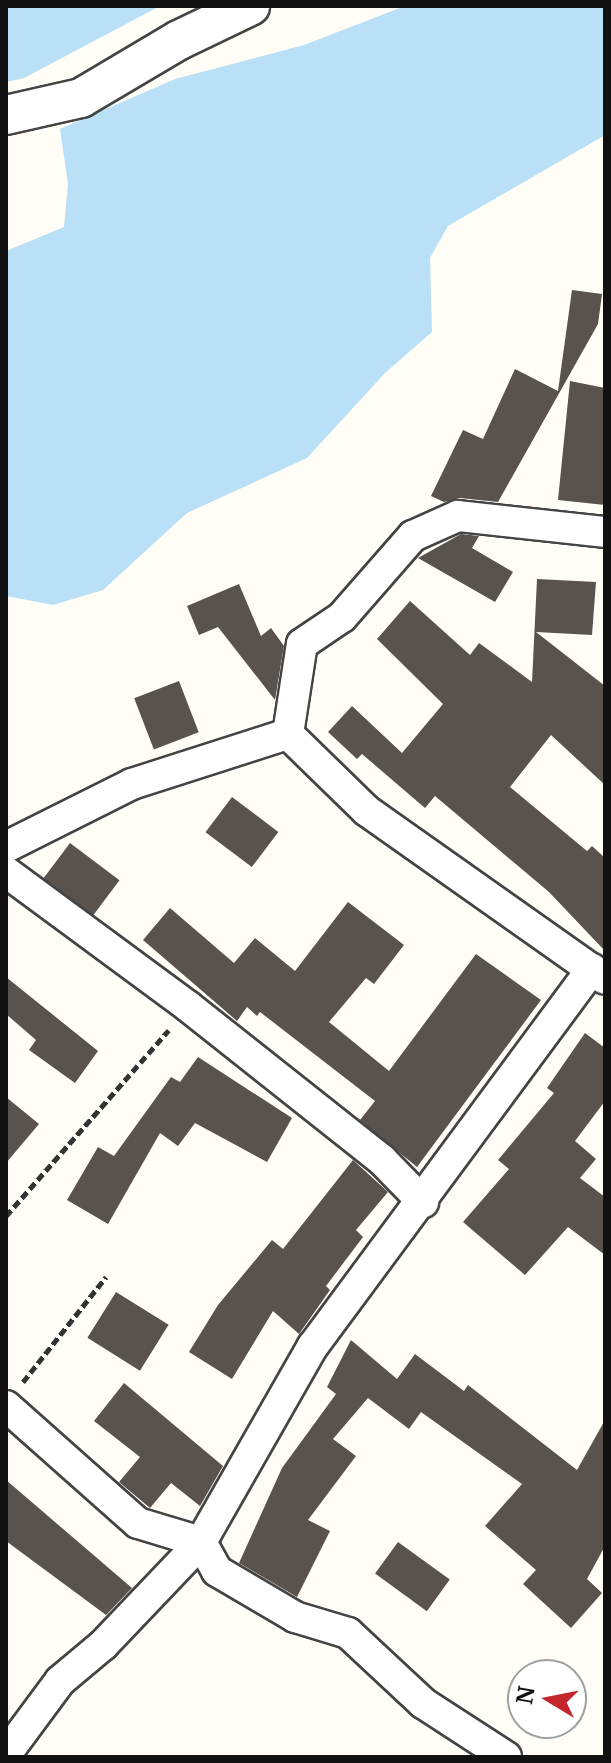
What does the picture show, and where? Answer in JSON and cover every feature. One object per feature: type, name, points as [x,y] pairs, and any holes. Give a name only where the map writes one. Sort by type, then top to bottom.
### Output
[{"type":"street","points":[[6,115],[81,98],[179,40],[250,6]]},
{"type":"street","points":[[288,734],[302,644],[342,617],[413,536],[458,516],[605,532]]},
{"type":"street","points":[[6,847],[132,784],[288,734]]},
{"type":"street","points":[[6,1754],[60,1681],[103,1645],[201,1542],[313,1346],[598,974],[367,811],[288,734]]},
{"type":"street","points":[[6,872],[189,1007],[382,1160],[423,1202]]},
{"type":"street","points":[[11,1398],[138,1523],[201,1542],[217,1571],[295,1617],[348,1633],[423,1703],[506,1757]]},
{"type":"path","points":[[6,1216],[189,1007]]},
{"type":"path","points":[[11,1398],[67,1332],[106,1277]]},
{"type":"water","points":[[6,6],[160,6],[24,78],[6,82]]},
{"type":"water","points":[[405,6],[605,6],[605,135],[448,226],[430,258],[432,332],[385,373],[307,458],[187,513],[103,590],[53,605],[6,596],[6,251],[64,227],[68,184],[60,129],[175,79],[304,45]]},
{"type":"building","points":[[572,290],[602,294],[598,324],[498,502],[460,498],[444,502],[431,496],[463,430],[483,439],[515,369],[558,391]]},
{"type":"building","points":[[570,381],[605,388],[605,505],[558,500]]},
{"type":"building","points":[[461,534],[479,536],[472,548],[513,572],[495,602],[418,558]]},
{"type":"building","points":[[537,579],[596,582],[592,635],[536,632],[605,686],[605,785],[551,735],[510,787],[587,851],[592,846],[605,858],[605,951],[549,892],[435,796],[425,808],[362,754],[357,759],[328,732],[352,706],[402,753],[443,704],[377,639],[410,601],[470,655],[479,643],[532,682]]},
{"type":"building","points":[[239,584],[261,636],[271,628],[284,646],[275,700],[218,627],[199,635],[187,606]]},
{"type":"building","points":[[179,681],[199,732],[154,750],[134,698]]},
{"type":"building","points":[[232,797],[278,832],[252,867],[206,832]]},
{"type":"building","points":[[70,843],[120,880],[93,915],[44,878]]},
{"type":"building","points":[[348,902],[404,945],[374,984],[366,978],[329,1022],[389,1071],[476,954],[541,1000],[417,1167],[360,1120],[375,1101],[260,1012],[257,1016],[247,1007],[237,1021],[143,940],[170,908],[234,963],[255,938],[295,971]]},
{"type":"building","points":[[6,977],[98,1051],[75,1083],[29,1050],[36,1040],[6,1014]]},
{"type":"building","points":[[585,1033],[605,1048],[605,1101],[575,1141],[596,1159],[580,1178],[605,1197],[605,1255],[568,1227],[525,1275],[463,1222],[509,1169],[498,1160],[554,1093],[547,1088]]},
{"type":"building","points":[[198,1057],[292,1118],[267,1162],[195,1123],[178,1146],[160,1133],[108,1224],[67,1200],[98,1147],[114,1156],[171,1077],[180,1082]]},
{"type":"building","points":[[6,1097],[39,1124],[6,1163]]},
{"type":"building","points":[[353,1160],[388,1192],[356,1230],[363,1237],[326,1286],[330,1290],[299,1334],[273,1311],[232,1379],[189,1352],[218,1305],[272,1240],[283,1249]]},
{"type":"building","points":[[116,1292],[169,1325],[140,1371],[87,1338]]},
{"type":"building","points":[[351,1340],[397,1379],[415,1354],[464,1391],[468,1385],[577,1470],[605,1420],[605,1546],[587,1579],[602,1593],[571,1628],[523,1584],[536,1570],[485,1526],[522,1484],[421,1412],[409,1429],[368,1398],[333,1439],[356,1456],[308,1520],[330,1531],[297,1597],[239,1563],[282,1468],[336,1394],[327,1387]]},
{"type":"building","points":[[124,1383],[223,1466],[200,1506],[171,1483],[150,1508],[119,1482],[140,1457],[94,1421]]},
{"type":"building","points":[[6,1480],[132,1588],[106,1615],[6,1541]]},
{"type":"building","points":[[398,1542],[450,1580],[427,1611],[375,1574]]}]
